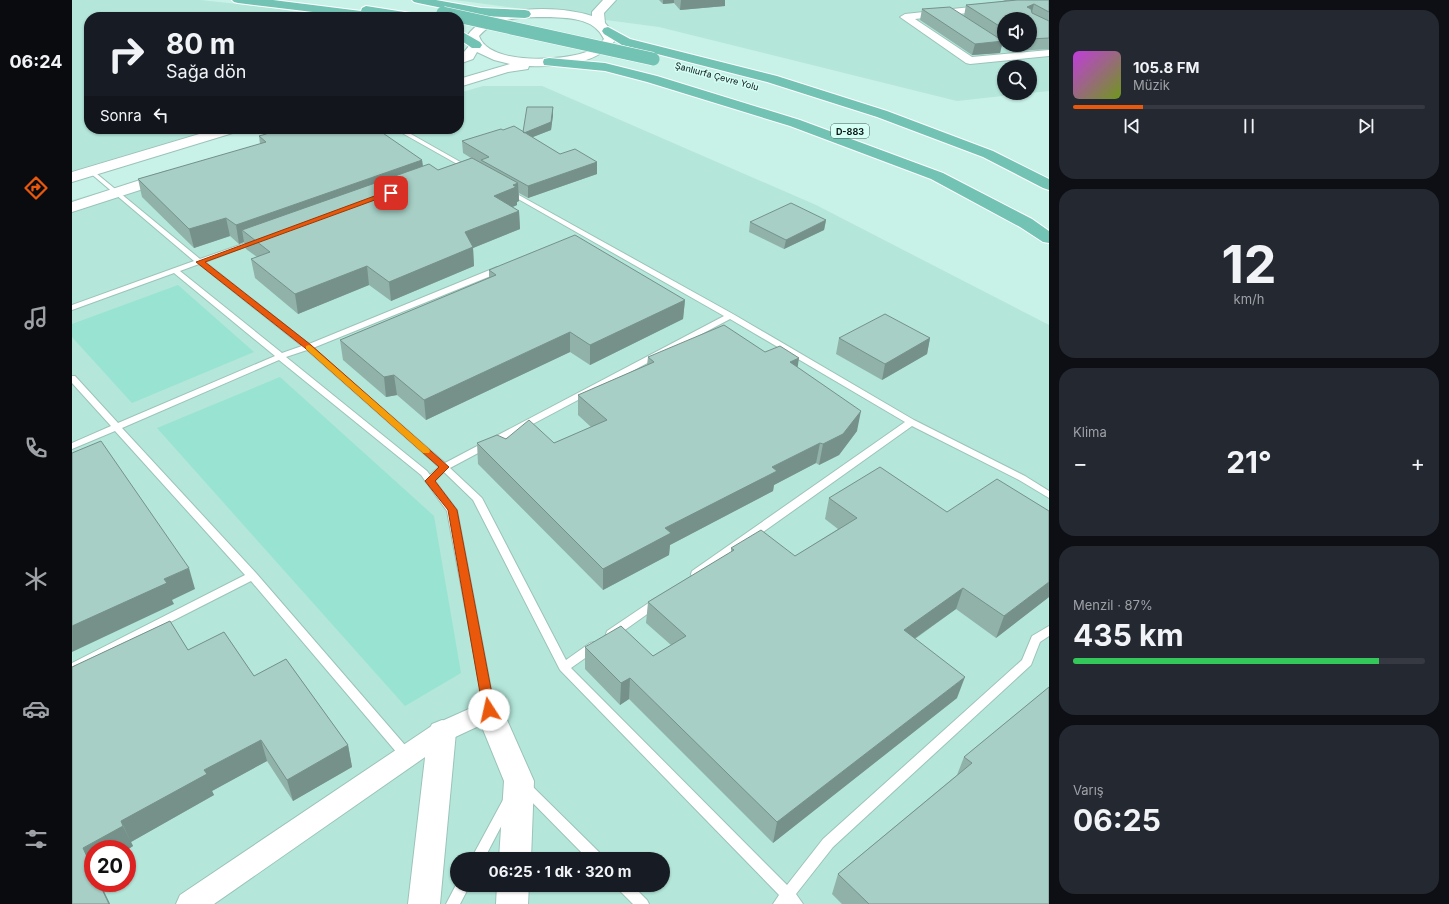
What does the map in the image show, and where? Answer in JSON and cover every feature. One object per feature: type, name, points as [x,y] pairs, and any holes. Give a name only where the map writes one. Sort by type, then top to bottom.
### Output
[{"type":"highway","points":[[238,0],[344,12]]},
{"type":"highway","points":[[291,0],[381,12]]},
{"type":"highway","name":"Şanlıurfa Çevre Yolu","points":[[370,0],[437,12]]},
{"type":"highway","points":[[418,0],[481,12],[525,14]]},
{"type":"highway","name":"Şanlıurfa Çevre Yolu","points":[[464,18],[653,59],[806,101],[871,122],[1047,191]]},
{"type":"highway","name":"Şanlıurfa Çevre Yolu","points":[[464,28],[640,68],[724,90],[809,117],[929,161],[984,185]]},
{"type":"highway","points":[[604,28],[626,42],[772,79],[882,114],[988,154],[1047,191]]},
{"type":"highway","points":[[464,37],[476,44]]},
{"type":"highway","points":[[549,62],[605,67],[690,90],[795,123],[937,176],[1026,223],[1049,238]]},
{"type":"highway","points":[[997,192],[1049,221]]},
{"type":"street","points":[[464,82],[506,68],[572,60],[592,54],[604,47],[610,39],[598,12],[610,0]]},
{"type":"street","points":[[546,13],[574,5]]},
{"type":"street","points":[[1001,7],[966,10],[951,8],[905,17],[970,61],[1049,53]]},
{"type":"street","points":[[951,8],[960,20]]},
{"type":"street","points":[[549,62],[525,62],[503,58],[486,52],[476,44],[473,36],[478,28],[490,22],[506,17],[525,14],[567,14],[585,18],[604,28]]},
{"type":"street","points":[[464,58],[468,56],[476,44]]},
{"type":"street","points":[[1010,52],[1016,56]]},
{"type":"street","points":[[72,177],[214,134]]},
{"type":"street","points":[[72,207],[184,171]]},
{"type":"street","points":[[190,904],[442,732],[489,710],[519,781],[515,852]]},
{"type":"street","points":[[424,904],[442,732]]},
{"type":"street","points":[[512,904],[513,892]]},
{"type":"lane","points":[[406,134],[460,167],[477,174]]},
{"type":"lane","points":[[91,171],[200,262],[308,347],[477,498],[564,667],[783,899],[796,904]]},
{"type":"lane","points":[[497,185],[580,237],[730,316],[911,422],[1022,478],[1049,496]]},
{"type":"lane","points":[[72,308],[266,238]]},
{"type":"lane","points":[[72,446],[279,357],[308,347],[511,265]]},
{"type":"lane","points":[[175,271],[279,357],[424,473],[452,510],[489,710]]},
{"type":"lane","points":[[430,481],[444,467],[730,316]]},
{"type":"lane","points":[[72,378],[252,576],[407,756]]},
{"type":"lane","points":[[686,581],[911,422]]},
{"type":"lane","points":[[72,668],[252,576]]},
{"type":"lane","points":[[564,667],[660,599]]},
{"type":"lane","points":[[783,899],[828,843],[1027,662],[1036,640],[1049,630]]},
{"type":"lane","points":[[481,852],[519,781],[590,852]]},
{"type":"lane","points":[[453,904],[459,892]]},
{"type":"lane","points":[[630,892],[642,904]]},
{"type":"shaded area","points":[[72,0],[200,0],[274,8],[296,12],[84,12],[84,134],[195,134],[72,171]]},
{"type":"shaded area","points":[[455,0],[1049,0],[1049,91],[1037,92],[1037,60],[997,60],[997,97],[957,101],[659,27]]},
{"type":"shaded area","points":[[483,86],[542,86],[816,205],[1049,325],[1049,904],[72,904],[72,200],[309,134],[464,134],[464,92]]},
{"type":"shaded area","points":[[178,285],[254,352],[132,403],[72,337],[72,324]]},
{"type":"shaded area","points":[[280,377],[434,516],[461,673],[405,706],[157,428]]},
{"type":"building","points":[[1017,0],[1049,0],[1049,12],[1034,4],[1027,7],[1031,9],[1032,12],[997,12],[997,25],[966,5]]},
{"type":"building","points":[[950,7],[997,37],[997,42],[975,44],[922,9]]},
{"type":"building","points":[[1037,15],[1049,21],[1049,38],[1037,39]]},
{"type":"building","points":[[527,107],[553,107],[551,122],[524,133]]},
{"type":"building","points":[[514,126],[560,154],[575,149],[597,162],[528,186],[481,160],[489,157],[462,141]]},
{"type":"building","points":[[266,134],[384,134],[422,160],[236,225],[226,218],[189,229],[138,179],[266,142],[259,136]]},
{"type":"building","points":[[472,158],[518,183],[513,185],[516,187],[494,196],[519,211],[465,232],[473,247],[389,282],[367,266],[295,294],[251,259],[270,252],[242,230],[429,164],[438,170]]},
{"type":"building","points":[[791,203],[826,220],[786,240],[750,222]]},
{"type":"building","points":[[575,235],[685,300],[590,345],[570,332],[424,400],[394,375],[384,377],[340,340],[496,275],[489,270]]},
{"type":"building","points":[[885,314],[930,338],[885,364],[839,338]]},
{"type":"building","points":[[724,325],[765,352],[780,346],[799,358],[790,362],[861,411],[843,434],[823,444],[820,443],[772,467],[777,471],[665,528],[671,533],[603,569],[477,443],[497,435],[506,439],[529,420],[554,443],[607,420],[578,395],[654,362],[648,357]]},
{"type":"building","points":[[101,441],[189,568],[164,579],[167,583],[72,626],[72,453]]},
{"type":"building","points":[[880,467],[947,512],[997,479],[1049,511],[1049,582],[1004,616],[963,588],[904,630],[965,677],[777,822],[630,678],[621,683],[585,647],[621,626],[653,656],[686,636],[648,602],[734,550],[731,548],[761,530],[795,556],[857,518],[829,498]]},
{"type":"building","points":[[170,621],[188,650],[224,632],[254,676],[286,659],[348,745],[287,780],[261,740],[204,770],[207,774],[121,821],[123,826],[98,840],[84,840],[84,892],[103,892],[109,904],[72,904],[72,667]]},
{"type":"building","points":[[1049,687],[1049,904],[869,904],[838,874],[972,763],[964,757]]},
{"type":"slow traffic","points":[[309,347],[426,451]]},
{"type":"route","points":[[391,193],[200,262],[308,347],[444,467],[430,481],[452,510],[489,710]]}]
